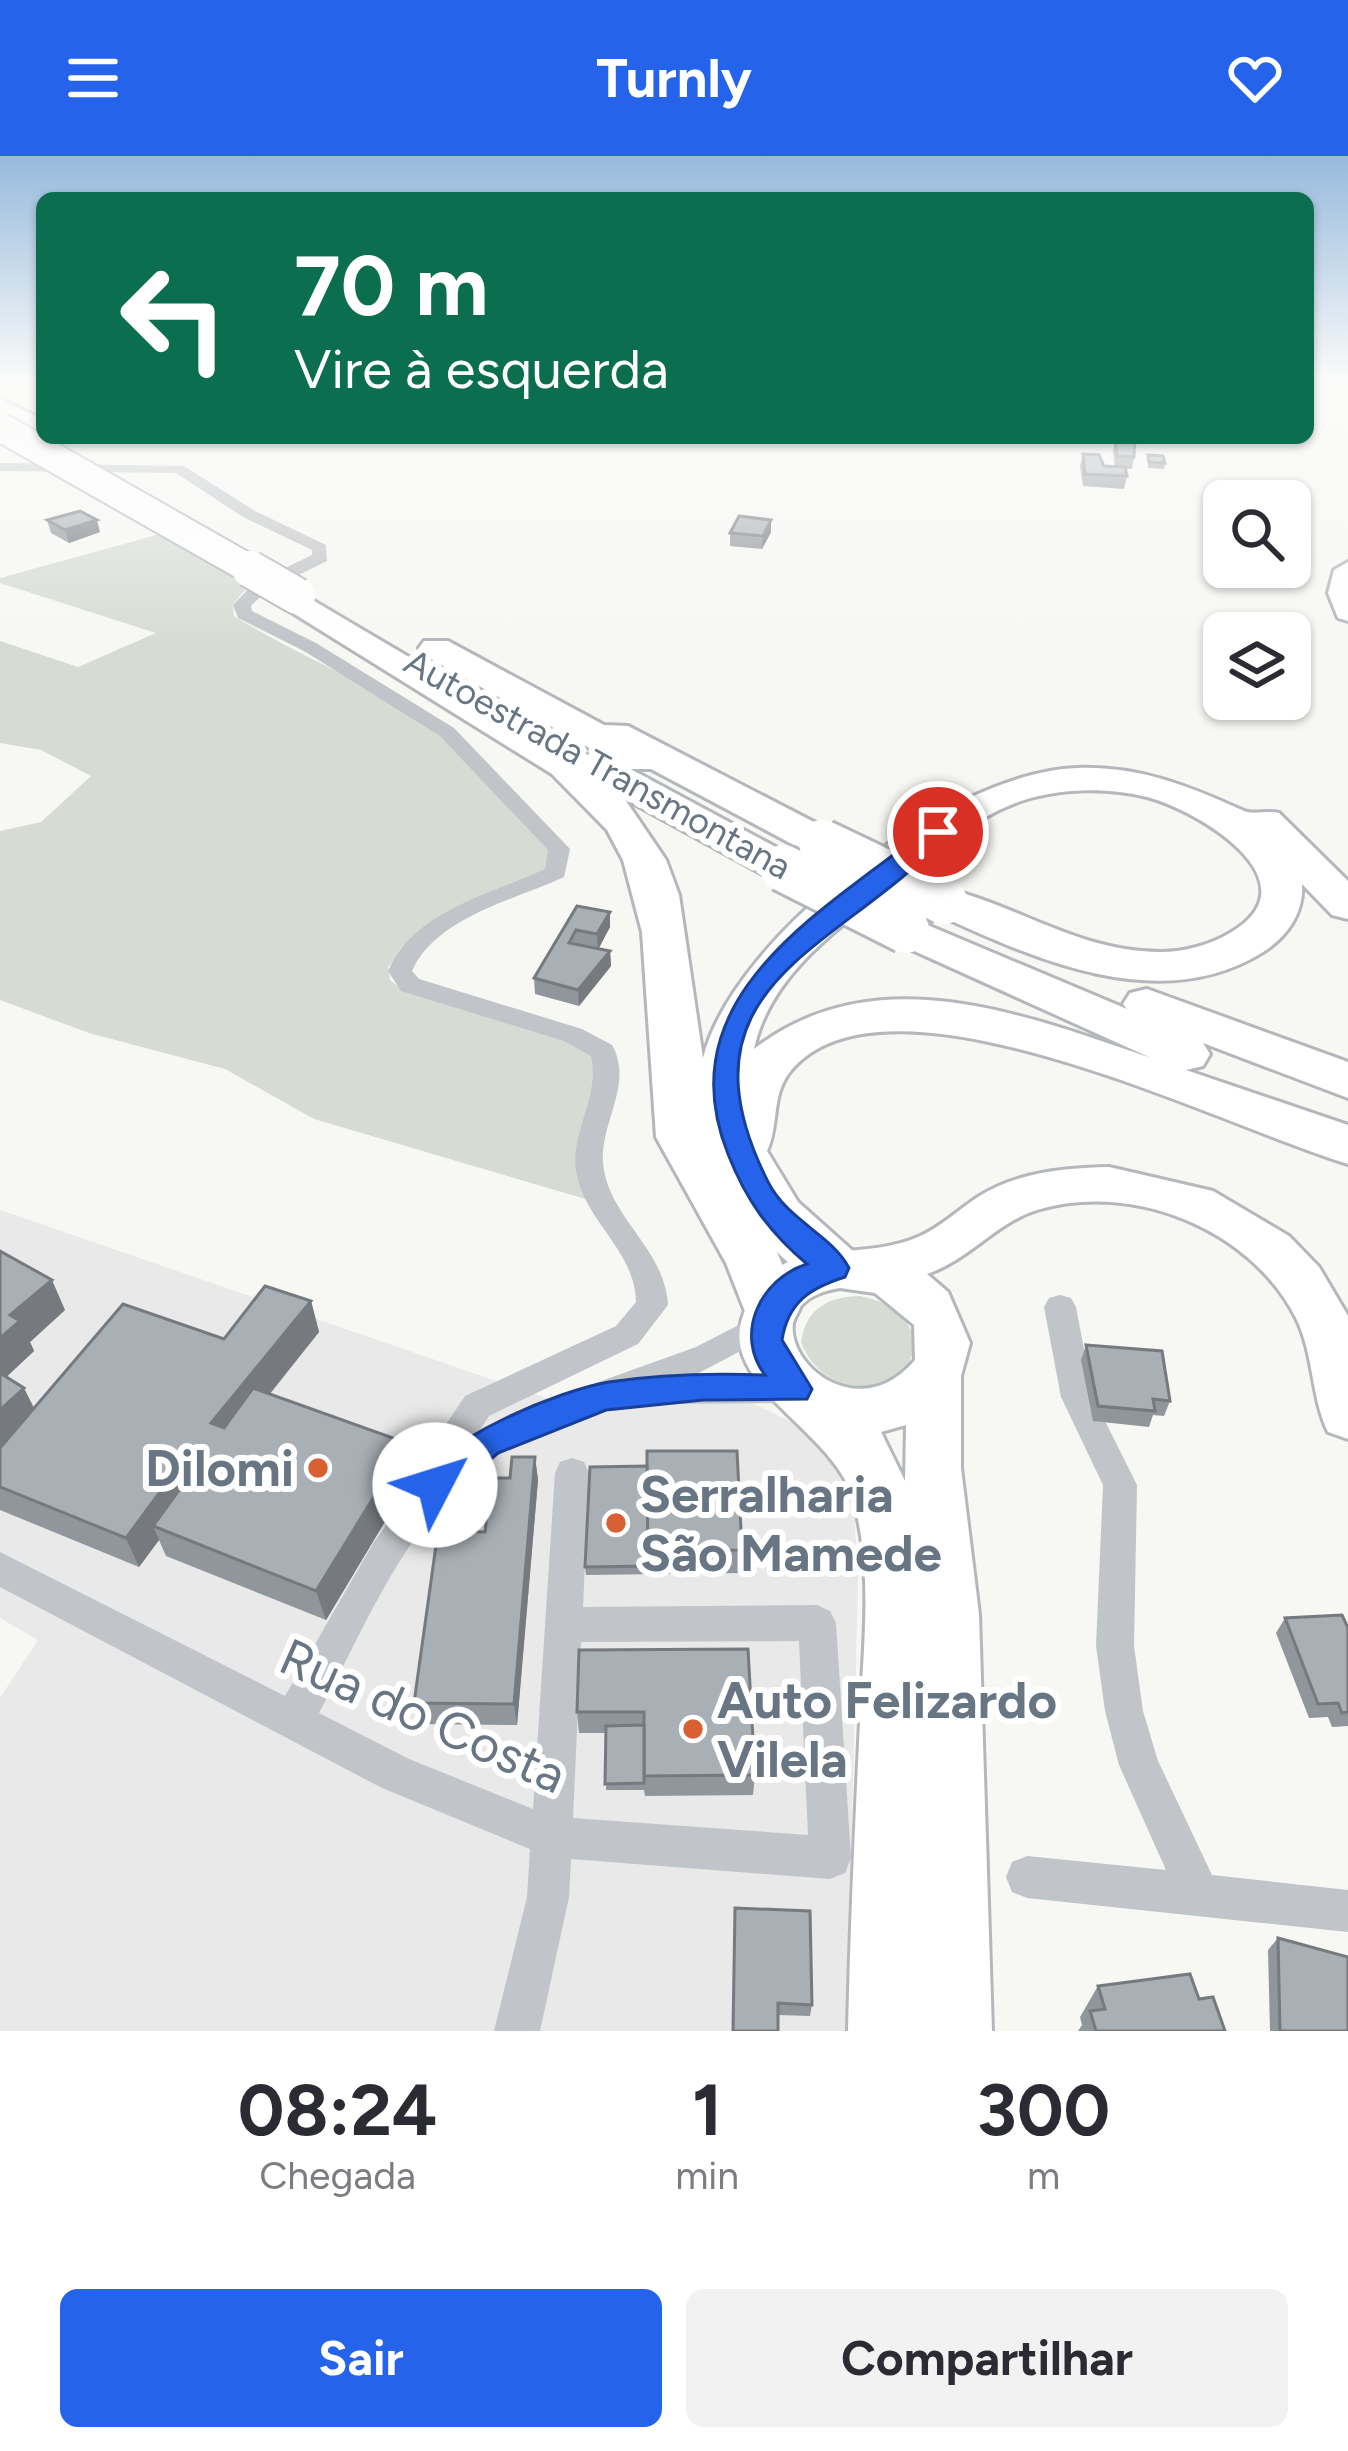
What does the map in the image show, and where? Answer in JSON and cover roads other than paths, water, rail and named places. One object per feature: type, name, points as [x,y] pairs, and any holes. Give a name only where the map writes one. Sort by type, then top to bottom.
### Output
[{"type":"highway","points":[[73,468],[258,574],[304,594],[566,766],[602,795],[628,828],[663,908],[678,1119],[687,1149],[726,1170],[782,1226],[846,1268]]},
{"type":"highway","name":"Autoestrada Transmontana","points":[[105,468],[304,594],[927,914],[1170,1048],[1348,1118]]},
{"type":"highway","name":"Autoestrada Transmontana","points":[[304,594],[542,695],[805,854]]},
{"type":"highway","points":[[769,1316],[726,1170],[694,1108],[697,1055],[717,1004],[740,970],[784,926],[948,803],[989,783],[1079,766],[1177,779],[1233,802],[1266,823],[1348,906]]},
{"type":"highway","points":[[726,1170],[723,1091],[728,1050],[751,994],[812,928],[972,808],[1010,791],[1055,782],[1114,781],[1163,789],[1215,810],[1252,836],[1276,869],[1281,896],[1267,927],[1241,946],[1207,959],[1155,965],[1065,951],[927,914]]},
{"type":"highway","name":"Autoestrada Transmontana","points":[[927,914],[1198,1026],[1348,1081]]},
{"type":"highway","points":[[726,1170],[759,1078],[773,1060],[820,1030],[898,1012],[964,1016],[1013,1028],[1348,1145]]},
{"type":"main road","points":[[1348,570],[1342,592],[1348,612]]},
{"type":"main road","points":[[886,2031],[894,1636],[887,1516],[878,1482],[853,1437],[770,1356],[769,1316],[808,1275],[901,1262],[948,1244],[995,1208],[1050,1188],[1138,1187],[1190,1203],[1260,1242],[1311,1297],[1327,1330],[1348,1416]]},
{"type":"main road","points":[[948,1244],[938,1278],[932,1468],[948,1613],[954,2031]]},
{"type":"main road","points":[[806,1395],[871,1412],[920,1394],[938,1351],[929,1304],[909,1286],[846,1268]]},
{"type":"street","points":[[90,468],[179,470],[249,514],[320,548],[322,555],[251,593],[242,605],[244,614],[441,727],[559,850],[556,872],[447,923],[408,953],[401,975],[410,985],[573,1035],[603,1051],[608,1069],[591,1129],[590,1170],[604,1208],[651,1280],[652,1305],[627,1335],[477,1406],[462,1426],[459,1461]]},
{"type":"street","points":[[1060,1307],[1077,1397],[1120,1485],[1115,1646],[1124,1711],[1139,1765],[1198,1895]]},
{"type":"street","points":[[293,1720],[410,1521],[459,1461],[519,1426],[708,1359],[769,1316]]},
{"type":"street","points":[[604,1396],[703,1387],[806,1395]]},
{"type":"street","points":[[518,2031],[544,1930],[572,1473]]},
{"type":"street","name":"Rua do Costa","points":[[0,1569],[453,1800],[551,1837],[830,1858],[818,1623],[563,1625]]},
{"type":"street","points":[[1027,1877],[1348,1911]]},
{"type":"place","name":"Dilomi","points":[[318,1468]]},
{"type":"place","name":"Serralharia São Mamede","points":[[616,1523]]},
{"type":"place","name":"Auto Felizardo Vilela","points":[[693,1729]]}]
